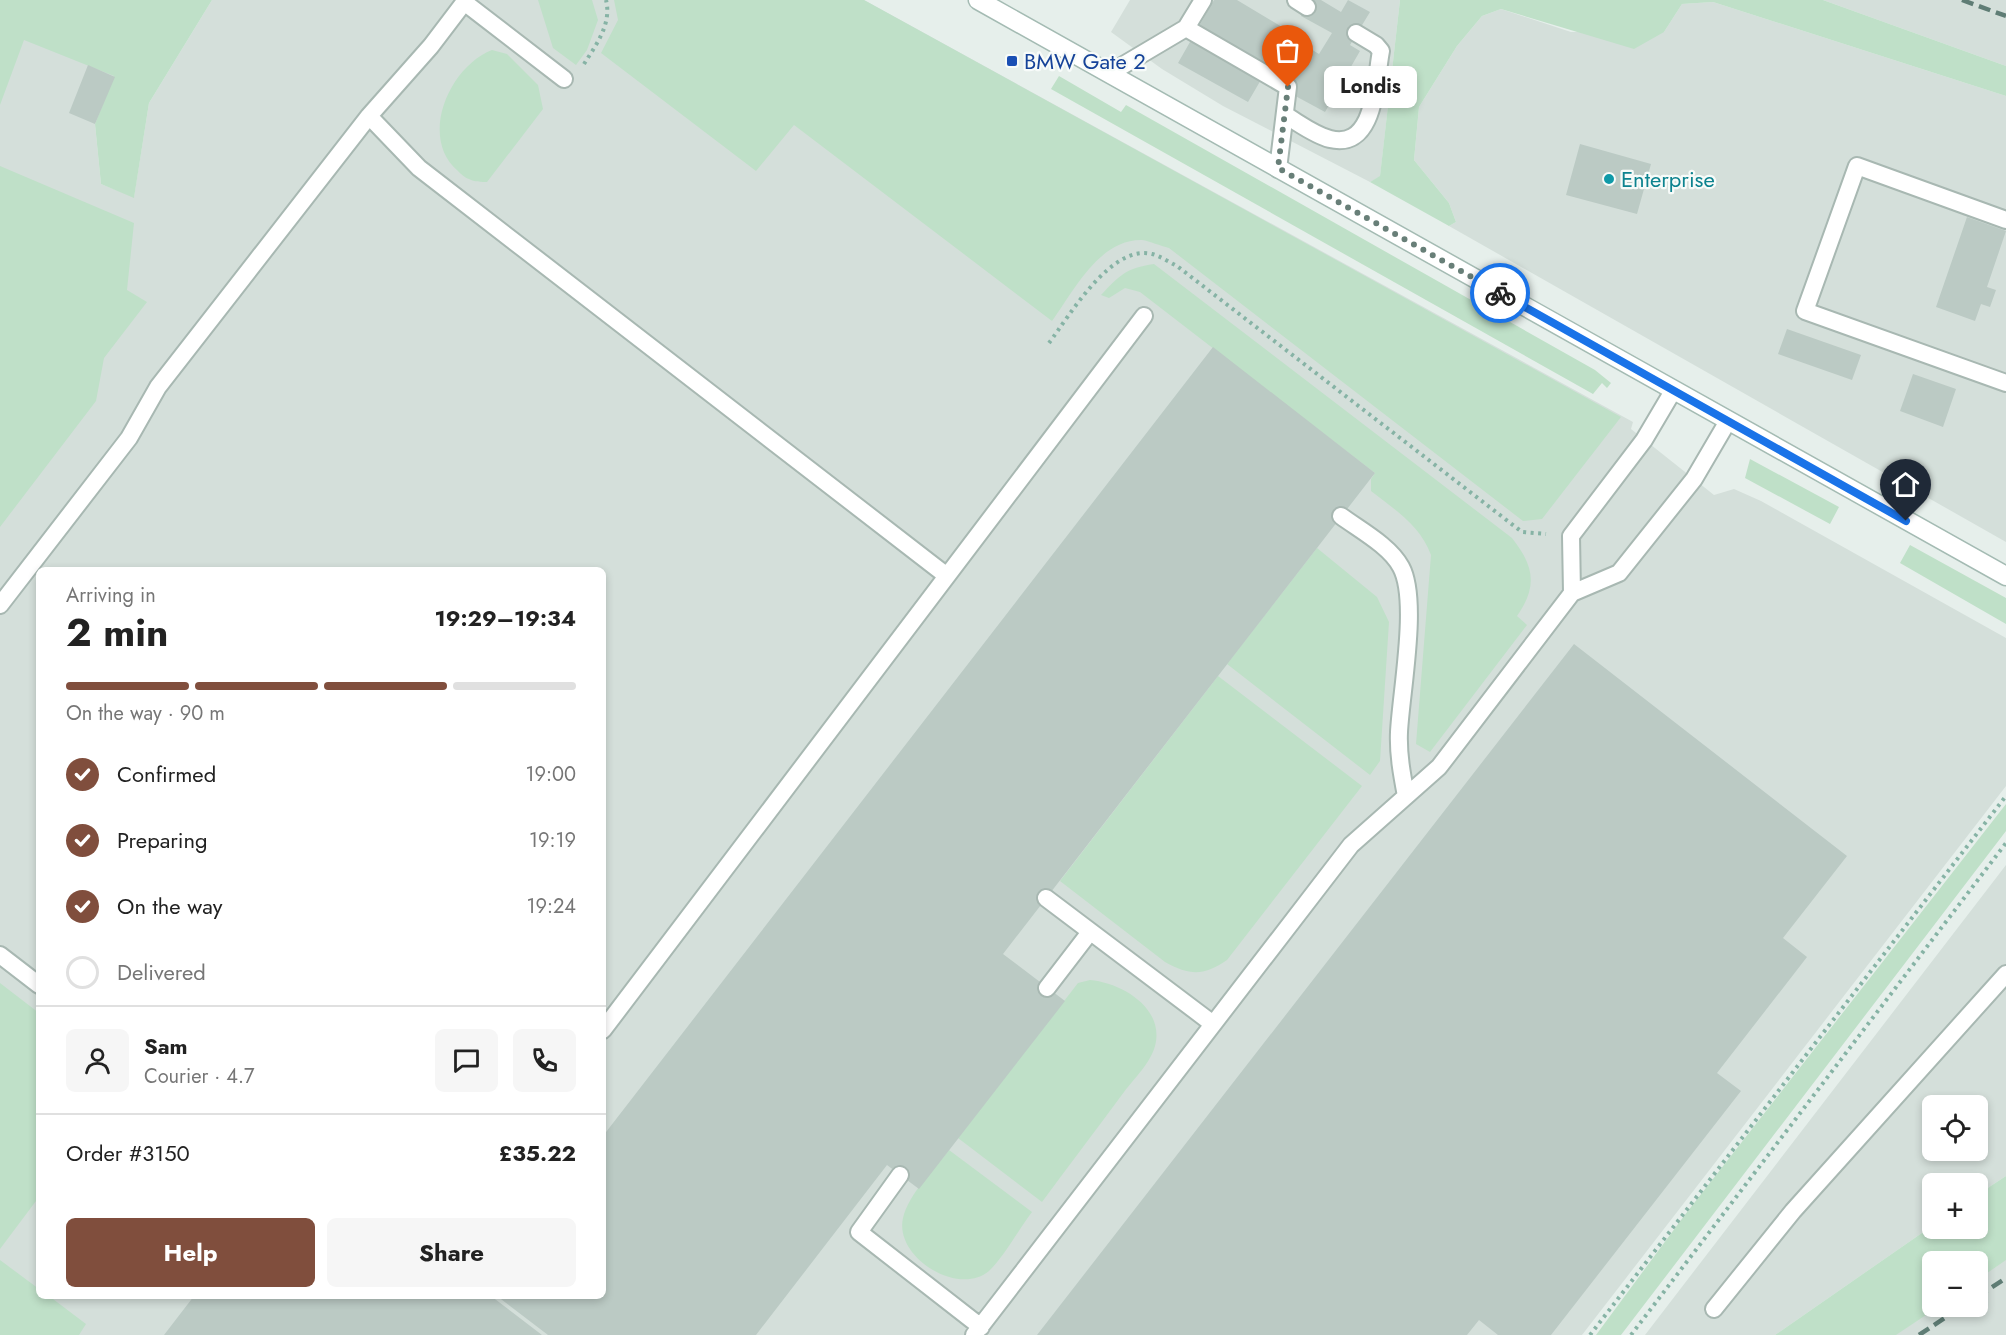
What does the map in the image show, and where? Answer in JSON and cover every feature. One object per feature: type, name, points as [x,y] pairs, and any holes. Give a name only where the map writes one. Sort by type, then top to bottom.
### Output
[{"type":"main road","points":[[978,0],[2006,576]]},
{"type":"lane","points":[[1110,73],[1186,28],[1203,0]]},
{"type":"lane","points":[[0,605],[129,438],[158,387],[369,116],[431,46],[465,1],[564,79]]},
{"type":"lane","points":[[1186,28],[1288,87],[1278,168]]},
{"type":"lane","points":[[1285,115],[1330,139],[1344,140],[1361,132],[1368,121],[1381,51],[1376,45],[1356,33]]},
{"type":"lane","points":[[369,116],[419,168],[947,576]]},
{"type":"lane","points":[[2006,220],[1857,166],[1805,312],[2006,383]]},
{"type":"lane","points":[[606,1026],[1144,316]]},
{"type":"lane","points":[[1572,593],[1571,536],[1644,440],[1674,391]]},
{"type":"lane","points":[[900,1175],[859,1232],[977,1331],[1351,844],[1439,767],[1572,593],[1619,573],[1694,478],[1728,421]]},
{"type":"lane","points":[[1341,516],[1386,550],[1401,567],[1409,598],[1399,733],[1400,764],[1406,796]]},
{"type":"lane","points":[[1046,898],[1213,1024]]},
{"type":"lane","points":[[1047,988],[1090,933]]},
{"type":"lane","points":[[0,955],[36,983]]},
{"type":"lane","points":[[1714,1309],[1793,1211],[2006,974]]},
{"type":"path","points":[[582,68],[603,34],[608,7],[606,0]]},
{"type":"path","points":[[1049,343],[1103,272],[1127,256],[1152,253],[1177,266],[1522,532],[1571,536]]},
{"type":"path","points":[[1590,1335],[2006,796]]},
{"type":"path","points":[[1631,1335],[2006,843]]},
{"type":"shaded area","points":[[0,0],[120,68],[95,124],[101,184],[134,197],[149,103],[212,0],[864,0],[1633,422],[1631,429],[1714,495],[1734,489],[1761,501],[2006,638],[2006,786],[1582,1335],[0,1335]]},
{"type":"shaded area","points":[[1130,0],[1400,0],[1380,177],[1370,182],[1223,106],[1162,69],[1111,32]]},
{"type":"shaded area","points":[[1823,0],[2006,0],[2006,66]]},
{"type":"shaded area","points":[[1713,2],[2006,96],[2006,542],[1449,226],[1456,222],[1449,203],[1414,160],[1419,107],[1457,46],[1482,16],[1501,9],[1571,32],[1664,32],[1682,4]]},
{"type":"shaded area","points":[[2006,865],[2006,1176],[1988,1188],[1988,1173],[1922,1173],[1922,1233],[1775,1335],[1645,1335]]},
{"type":"shaded area","points":[[2006,1241],[2006,1335],[1855,1335],[1922,1310],[1922,1317],[1988,1317],[1988,1254]]},
{"type":"green space","points":[[0,0],[212,0],[149,103],[134,198],[101,184],[95,124],[114,76],[24,40],[0,105]]},
{"type":"green space","points":[[538,0],[592,0],[598,20],[587,50],[576,65],[553,48]]},
{"type":"green space","points":[[614,0],[864,0],[1621,417],[1542,519],[1523,521],[1169,248],[1142,240],[1127,242],[1113,248],[1089,269],[1052,321],[794,125],[756,171],[601,53],[618,20]]},
{"type":"green space","points":[[1400,0],[1823,0],[2006,66],[2006,96],[1713,2],[1682,4],[1664,32],[1634,49],[1501,9],[1482,16],[1457,46],[1419,107],[1414,160],[1449,203],[1456,222],[1449,226],[1370,182],[1380,176]]},
{"type":"green space","points":[[492,50],[507,54],[538,85],[543,109],[487,182],[478,182],[463,176],[446,157],[441,140],[440,122],[444,104],[452,86],[477,58]]},
{"type":"green space","points":[[1059,76],[1121,112],[1126,105],[1595,370],[1611,383],[1607,388],[1602,383],[1593,394],[1051,89]]},
{"type":"green space","points":[[0,166],[134,223],[127,290],[147,302],[104,358],[96,401],[0,527]]},
{"type":"green space","points":[[1154,264],[1512,538],[1525,558],[1531,576],[1530,586],[1524,605],[1517,616],[1527,625],[1430,752],[1416,744],[1431,555],[1426,544],[1406,519],[1371,491],[1371,479],[1375,473],[1140,292],[1125,288],[1109,298],[1101,295],[1113,282],[1130,270]]},
{"type":"green space","points":[[1750,459],[1839,507],[1830,524],[1745,478]]},
{"type":"green space","points":[[1910,545],[2006,598],[2006,624],[1900,563]]},
{"type":"green space","points":[[1317,548],[1377,597],[1389,622],[1380,761],[1370,775],[1227,664]]},
{"type":"green space","points":[[1218,676],[1362,786],[1227,960],[1211,969],[1190,972],[1165,962],[1060,881]]},
{"type":"green space","points":[[2006,804],[2006,831],[1621,1335],[1596,1335],[1684,1216]]},
{"type":"green space","points":[[1090,980],[1115,986],[1127,992],[1147,1009],[1154,1020],[1155,1046],[1142,1070],[1042,1202],[958,1138],[1078,983]]},
{"type":"green space","points":[[0,983],[36,1011],[36,1201],[0,1249]]},
{"type":"green space","points":[[949,1150],[1032,1212],[995,1265],[976,1278],[961,1279],[946,1276],[931,1269],[918,1259],[908,1246],[903,1233],[903,1218],[906,1209],[923,1182]]},
{"type":"green space","points":[[2006,1176],[2006,1260],[1988,1272],[1988,1251],[1922,1251],[1923,1317],[1896,1335],[1775,1335],[1922,1233],[1922,1239],[1988,1239],[1988,1188]]},
{"type":"green space","points":[[0,1260],[36,1287],[36,1299],[53,1299],[86,1324],[79,1335],[0,1335]]},
{"type":"building","points":[[1214,0],[1237,0],[1287,30],[1286,34],[1319,54],[1332,33],[1301,16],[1311,0],[1321,0],[1341,12],[1348,0],[1370,12],[1350,45],[1360,51],[1325,112],[1262,78],[1248,102],[1178,63]]},
{"type":"building","points":[[88,65],[115,77],[95,124],[69,113]]},
{"type":"building","name":"Enterprise","points":[[1580,144],[1651,164],[1637,214],[1566,195]]},
{"type":"building","points":[[1967,217],[2006,231],[1987,287],[1996,290],[1990,307],[1981,304],[1975,321],[1936,307]]},
{"type":"building","points":[[1787,329],[1861,355],[1852,380],[1778,354]]},
{"type":"building","points":[[1213,347],[1375,473],[1003,954],[1065,1001],[919,1189],[887,1165],[756,1335],[548,1335],[501,1299],[606,1299],[606,1132]]},
{"type":"building","points":[[1913,374],[1956,389],[1943,427],[1900,411]]},
{"type":"building","points":[[1574,644],[1847,856],[1783,938],[1807,957],[1717,1073],[1741,1091],[1551,1335],[1498,1335],[1479,1320],[1467,1335],[1037,1335]]},
{"type":"building","points":[[192,1299],[495,1299],[542,1335],[164,1335]]},
{"type":"railway","points":[[1962,0],[2006,16]]},
{"type":"railway","points":[[1988,1290],[2006,1278]]},
{"type":"railway","points":[[1919,1335],[1946,1317]]},
{"type":"way so far","points":[[1288,87],[1278,168],[1500,293]]},
{"type":"place","name":"BMW Gate 2","points":[[1012,61]]},
{"type":"place","name":"Londis","points":[[1288,87]]},
{"type":"place","name":"Enterprise","points":[[1609,179]]},
{"type":"route","points":[[1500,293],[1906,521]]}]
